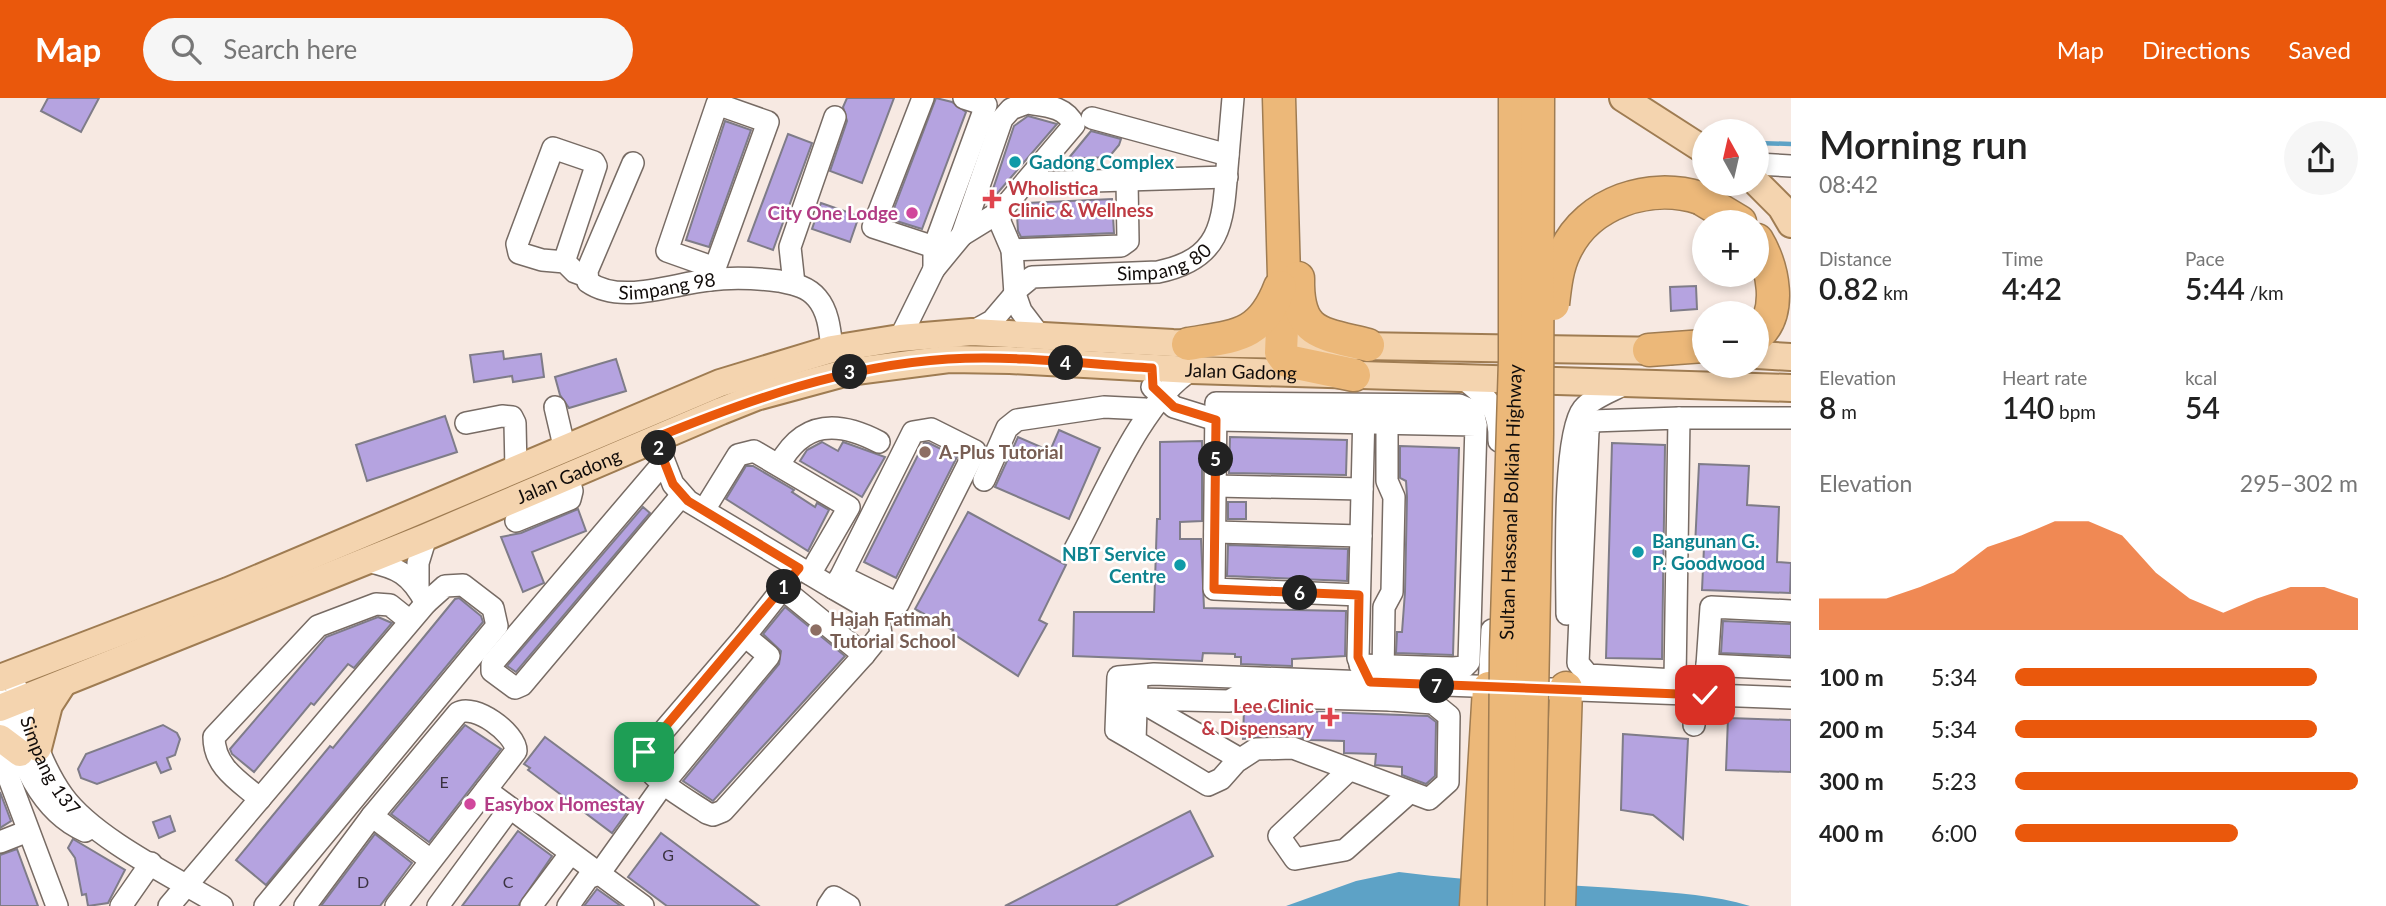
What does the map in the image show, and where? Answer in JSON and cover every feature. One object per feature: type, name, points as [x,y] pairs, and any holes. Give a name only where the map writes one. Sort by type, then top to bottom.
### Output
[{"type":"highway","points":[[1279,98],[1284,277],[1282,353],[1287,361],[1361,401]]},
{"type":"highway","points":[[1300,98],[1300,310],[1310,327],[1322,334],[1368,345]]},
{"type":"highway","name":"Sultan Hassanal Bolkiah Highway","points":[[1504,906],[1506,652],[1515,360],[1515,98]]},
{"type":"highway","name":"Sultan Hassanal Bolkiah Highway","points":[[1528,906],[1537,399],[1538,98]]},
{"type":"highway","points":[[1537,399],[1559,266],[1573,237],[1601,212],[1636,195],[1667,191],[1700,198],[1724,210]]},
{"type":"highway","points":[[1769,275],[1772,310],[1769,318]]},
{"type":"highway","points":[[1190,357],[1255,328],[1273,306],[1284,277]]},
{"type":"highway","points":[[1649,350],[1692,347]]},
{"type":"highway","points":[[1476,906],[1479,814],[1489,688]]},
{"type":"highway","points":[[1559,906],[1566,688]]},
{"type":"main road","points":[[1623,98],[1692,142]]},
{"type":"main road","points":[[1769,195],[1781,207],[1791,224]]},
{"type":"main road","name":"Jalan Gadong","points":[[6,676],[228,591],[720,383],[832,349],[900,338],[972,332],[1040,336],[1190,357],[1361,401],[1464,379],[1791,388]]},
{"type":"main road","name":"Jalan Gadong","points":[[6,704],[262,604],[568,476],[660,450],[787,388],[848,372],[950,359],[1010,360],[1156,384],[1190,357],[1281,344],[1692,352]]},
{"type":"main road","points":[[1769,356],[1791,357]]},
{"type":"main road","points":[[228,591],[262,604]]},
{"type":"main road","points":[[12,751],[49,705],[62,684]]},
{"type":"street","points":[[923,98],[873,227],[934,247]]},
{"type":"street","points":[[934,269],[934,247],[986,105],[964,98]]},
{"type":"street","name":"Simpang 80","points":[[972,332],[992,321],[1032,277],[1158,272],[1193,261],[1215,239],[1222,223],[1233,98]]},
{"type":"street","points":[[717,104],[768,122],[713,274],[667,251],[717,104]]},
{"type":"street","points":[[900,338],[934,269],[962,235],[1001,211],[1026,183],[1074,125],[1070,116],[1059,109],[1021,104],[1002,119],[962,235]]},
{"type":"street","points":[[832,349],[827,317],[818,299],[794,284],[790,247],[835,117]]},
{"type":"street","points":[[1092,118],[1228,155]]},
{"type":"street","points":[[565,262],[596,166],[594,162],[554,148],[517,244],[519,253],[542,260],[565,262],[590,281],[633,163]]},
{"type":"street","points":[[1769,165],[1791,166]]},
{"type":"street","points":[[1026,183],[1227,177]]},
{"type":"street","points":[[1012,250],[1121,246],[1128,241],[1127,180]]},
{"type":"street","points":[[1001,211],[1000,222],[1012,250],[1015,293],[1021,311],[1040,336]]},
{"type":"street","name":"Simpang 98","points":[[590,281],[626,293],[713,274],[794,284]]},
{"type":"street","points":[[1464,379],[1483,394],[1497,412],[1497,537],[1489,688]]},
{"type":"street","points":[[984,480],[1007,428],[1017,420],[1104,407],[1133,399],[1156,384]]},
{"type":"street","points":[[1156,384],[1174,407],[1216,411],[1361,401],[1387,414],[1476,425],[1469,662],[1464,667],[1377,679]]},
{"type":"street","points":[[1075,549],[1144,416],[1156,384]]},
{"type":"street","points":[[1625,384],[1584,407],[1573,433],[1577,663],[1581,671],[1588,676],[1675,680],[1679,418]]},
{"type":"street","points":[[1240,759],[1118,677],[1115,730],[1208,785],[1221,779],[1240,759],[1256,749],[1293,748],[1429,799],[1448,782],[1451,723],[1444,709],[1377,679],[1358,657],[1361,401]]},
{"type":"street","points":[[555,407],[565,450]]},
{"type":"street","points":[[1104,407],[1144,416]]},
{"type":"street","points":[[1216,411],[1214,589],[1359,595]]},
{"type":"street","points":[[1377,679],[1384,607],[1392,592],[1394,497],[1387,481],[1387,414]]},
{"type":"street","points":[[466,423],[502,416],[512,418],[515,423],[516,470]]},
{"type":"street","points":[[1566,688],[1575,539],[1588,430],[1592,421],[1791,418]]},
{"type":"street","points":[[779,465],[797,439],[829,429],[849,428],[879,442]]},
{"type":"street","points":[[682,495],[522,685],[515,688],[492,671],[492,664],[660,450],[682,495],[704,510],[805,571],[898,604],[975,451],[932,429],[913,432],[837,582]]},
{"type":"street","points":[[704,510],[738,455],[754,451],[849,507],[805,571],[783,589],[644,752],[642,760],[646,769],[707,813],[718,814],[881,634],[878,614],[837,582]]},
{"type":"street","points":[[516,521],[570,499],[572,491],[568,476]]},
{"type":"street","points":[[1216,486],[1362,489]]},
{"type":"street","points":[[1215,532],[1361,536]]},
{"type":"street","points":[[1471,535],[1575,539]]},
{"type":"street","points":[[198,906],[178,894],[410,621],[422,595],[418,563],[426,537]]},
{"type":"street","points":[[367,561],[398,568],[422,595]]},
{"type":"street","points":[[265,906],[497,626],[493,608],[463,585],[446,586],[422,595]]},
{"type":"street","points":[[783,589],[864,655]]},
{"type":"street","points":[[260,799],[219,763],[214,751],[214,737],[318,626],[376,604],[390,605],[410,621]]},
{"type":"street","points":[[1694,725],[1707,665],[1711,607],[1791,611]]},
{"type":"street","points":[[568,906],[588,878],[599,874],[664,783],[769,656],[745,636]]},
{"type":"street","points":[[1707,665],[1791,669]]},
{"type":"street","points":[[1136,688],[1154,674],[1377,679],[1489,688],[1566,688],[1791,698]]},
{"type":"street","name":"Simpang 137","points":[[6,676],[6,704],[12,751],[43,799],[61,817],[82,830],[110,839],[151,863],[178,894],[222,906]]},
{"type":"street","points":[[305,906],[372,816],[458,713],[466,709],[475,710],[516,743],[516,751],[429,859],[396,906]]},
{"type":"street","points":[[12,751],[28,831],[57,906]]},
{"type":"street","points":[[1349,770],[1279,836],[1294,859],[1345,850],[1409,793]]},
{"type":"street","points":[[486,790],[643,906]]},
{"type":"street","points":[[438,906],[510,808]]},
{"type":"street","points":[[372,816],[429,859]]},
{"type":"street","points":[[0,842],[28,831]]},
{"type":"street","points":[[531,906],[570,854]]},
{"type":"street","points":[[121,906],[151,863]]},
{"type":"water","points":[[1399,872],[1681,893],[1750,906],[1286,906],[1356,881]]},
{"type":"building","points":[[48,98],[99,98],[81,132],[41,111]]},
{"type":"building","points":[[847,98],[894,98],[862,183],[830,171],[847,121],[843,107]]},
{"type":"building","points":[[936,98],[952,102],[966,112],[922,229],[890,219]]},
{"type":"building","points":[[1028,116],[1057,124],[988,204],[1014,126]]},
{"type":"building","points":[[725,121],[751,130],[709,247],[686,240]]},
{"type":"building","points":[[1091,131],[1121,139],[1119,145],[1109,157],[1068,159]]},
{"type":"building","points":[[788,134],[812,143],[773,250],[748,241]]},
{"type":"building","points":[[1112,199],[1114,233],[1021,237],[1018,231],[1017,215],[1026,203]]},
{"type":"building","points":[[821,203],[859,216],[850,242],[812,229]]},
{"type":"building","points":[[1670,287],[1696,287],[1697,301],[1692,301],[1692,309],[1671,311]]},
{"type":"building","points":[[503,351],[504,359],[541,354],[544,377],[513,382],[512,376],[474,382],[470,355]]},
{"type":"building","points":[[616,359],[626,391],[569,408],[560,395],[555,377]]},
{"type":"building","points":[[445,416],[457,452],[367,481],[356,445]]},
{"type":"building","points":[[1059,430],[1100,448],[1069,519],[995,487],[1018,437],[1050,451]]},
{"type":"building","points":[[1230,437],[1347,440],[1346,475],[1229,473]]},
{"type":"building","points":[[1202,441],[1202,521],[1180,522],[1180,539],[1201,539],[1204,608],[1346,611],[1345,656],[1292,659],[1292,666],[1241,664],[1241,657],[1235,657],[1235,654],[1203,653],[1202,661],[1073,656],[1074,612],[1154,612],[1157,519],[1160,519],[1160,442]]},
{"type":"building","points":[[822,442],[838,451],[843,442],[885,457],[862,497],[800,461],[807,450]]},
{"type":"building","points":[[924,443],[957,457],[896,578],[864,562]]},
{"type":"building","name":"Bangunan G. P. Goodwood","points":[[1612,443],[1665,445],[1662,659],[1606,658]]},
{"type":"building","points":[[1400,446],[1459,448],[1453,655],[1396,653],[1397,632],[1402,632],[1405,592],[1407,497],[1406,481],[1400,478]]},
{"type":"building","points":[[1699,464],[1749,466],[1747,505],[1779,507],[1777,562],[1791,563],[1790,593],[1702,590],[1704,547],[1695,546]]},
{"type":"building","points":[[746,466],[753,466],[794,490],[792,492],[815,507],[817,503],[829,510],[808,551],[726,499]]},
{"type":"building","points":[[1228,502],[1246,502],[1246,519],[1228,519]]},
{"type":"building","points":[[643,507],[650,513],[516,672],[507,666]]},
{"type":"building","points":[[578,509],[586,531],[532,552],[544,583],[523,592],[501,537],[521,533]]},
{"type":"building","points":[[968,512],[1066,565],[1039,620],[1047,624],[1018,676],[952,633],[953,630],[915,609]]},
{"type":"building","points":[[1228,545],[1348,549],[1347,581],[1227,576]]},
{"type":"building","points":[[459,598],[481,616],[483,622],[266,885],[236,860],[330,746],[333,748],[455,599]]},
{"type":"building","points":[[785,607],[845,656],[713,801],[683,781],[779,664],[781,651],[763,634]]},
{"type":"building","points":[[378,617],[392,623],[354,668],[348,664],[314,705],[311,703],[254,772],[232,754],[230,749],[326,637]]},
{"type":"building","points":[[1723,621],[1791,624],[1791,656],[1721,653]]},
{"type":"building","points":[[1244,709],[1428,716],[1436,722],[1435,776],[1426,784],[1402,775],[1402,767],[1375,765],[1376,754],[1344,753],[1344,741],[1310,740],[1293,735],[1243,739]]},
{"type":"building","points":[[1728,718],[1791,720],[1791,772],[1726,770]]},
{"type":"building","points":[[163,725],[177,733],[180,739],[175,755],[167,758],[171,769],[161,773],[156,762],[97,784],[81,778],[78,769],[86,754]]},
{"type":"building","points":[[465,725],[501,749],[429,842],[391,814]]},
{"type":"building","points":[[1623,734],[1688,739],[1683,839],[1653,815],[1621,810]]},
{"type":"building","points":[[545,737],[634,803],[612,833],[528,770],[530,768],[524,764]]},
{"type":"building","points":[[0,792],[11,821],[0,828]]},
{"type":"building","points":[[1190,811],[1213,856],[1115,906],[1005,906]]},
{"type":"building","points":[[170,816],[175,831],[159,838],[153,822]]},
{"type":"building","points":[[518,831],[552,856],[518,906],[462,906]]},
{"type":"building","points":[[661,833],[759,906],[667,906],[628,877]]},
{"type":"building","points":[[375,834],[412,863],[380,906],[321,906]]},
{"type":"building","points":[[73,839],[125,870],[108,903],[88,906],[86,894],[82,895],[75,858],[68,848]]},
{"type":"building","points":[[17,849],[38,906],[0,906],[0,855]]},
{"type":"building","points":[[597,889],[621,906],[584,906]]},
{"type":"waterway","points":[[1769,143],[1791,144]]},
{"type":"place","name":"Gadong Complex","points":[[1015,162]]},
{"type":"place","name":"Wholistica Clinic & Wellness","points":[[992,199]]},
{"type":"place","name":"City One Lodge","points":[[912,213]]},
{"type":"place","name":"A-Plus Tutorial","points":[[925,452]]},
{"type":"place","name":"Bangunan G. P. Goodwood","points":[[1638,552]]},
{"type":"place","name":"NBT Service Centre","points":[[1180,565]]},
{"type":"place","name":"Hajah Fatimah Tutorial School","points":[[816,630]]},
{"type":"place","name":"Lee Clinic & Dispensary","points":[[1330,717]]},
{"type":"place","name":"Easybox Homestay","points":[[470,804]]},
{"type":"route","points":[[644,752],[745,636],[799,568],[688,501],[673,484],[655,438],[756,397],[798,384],[848,372],[950,359],[1152,368],[1153,387],[1174,407],[1216,420],[1214,589],[1359,595],[1358,657],[1370,682],[1705,695]]}]
